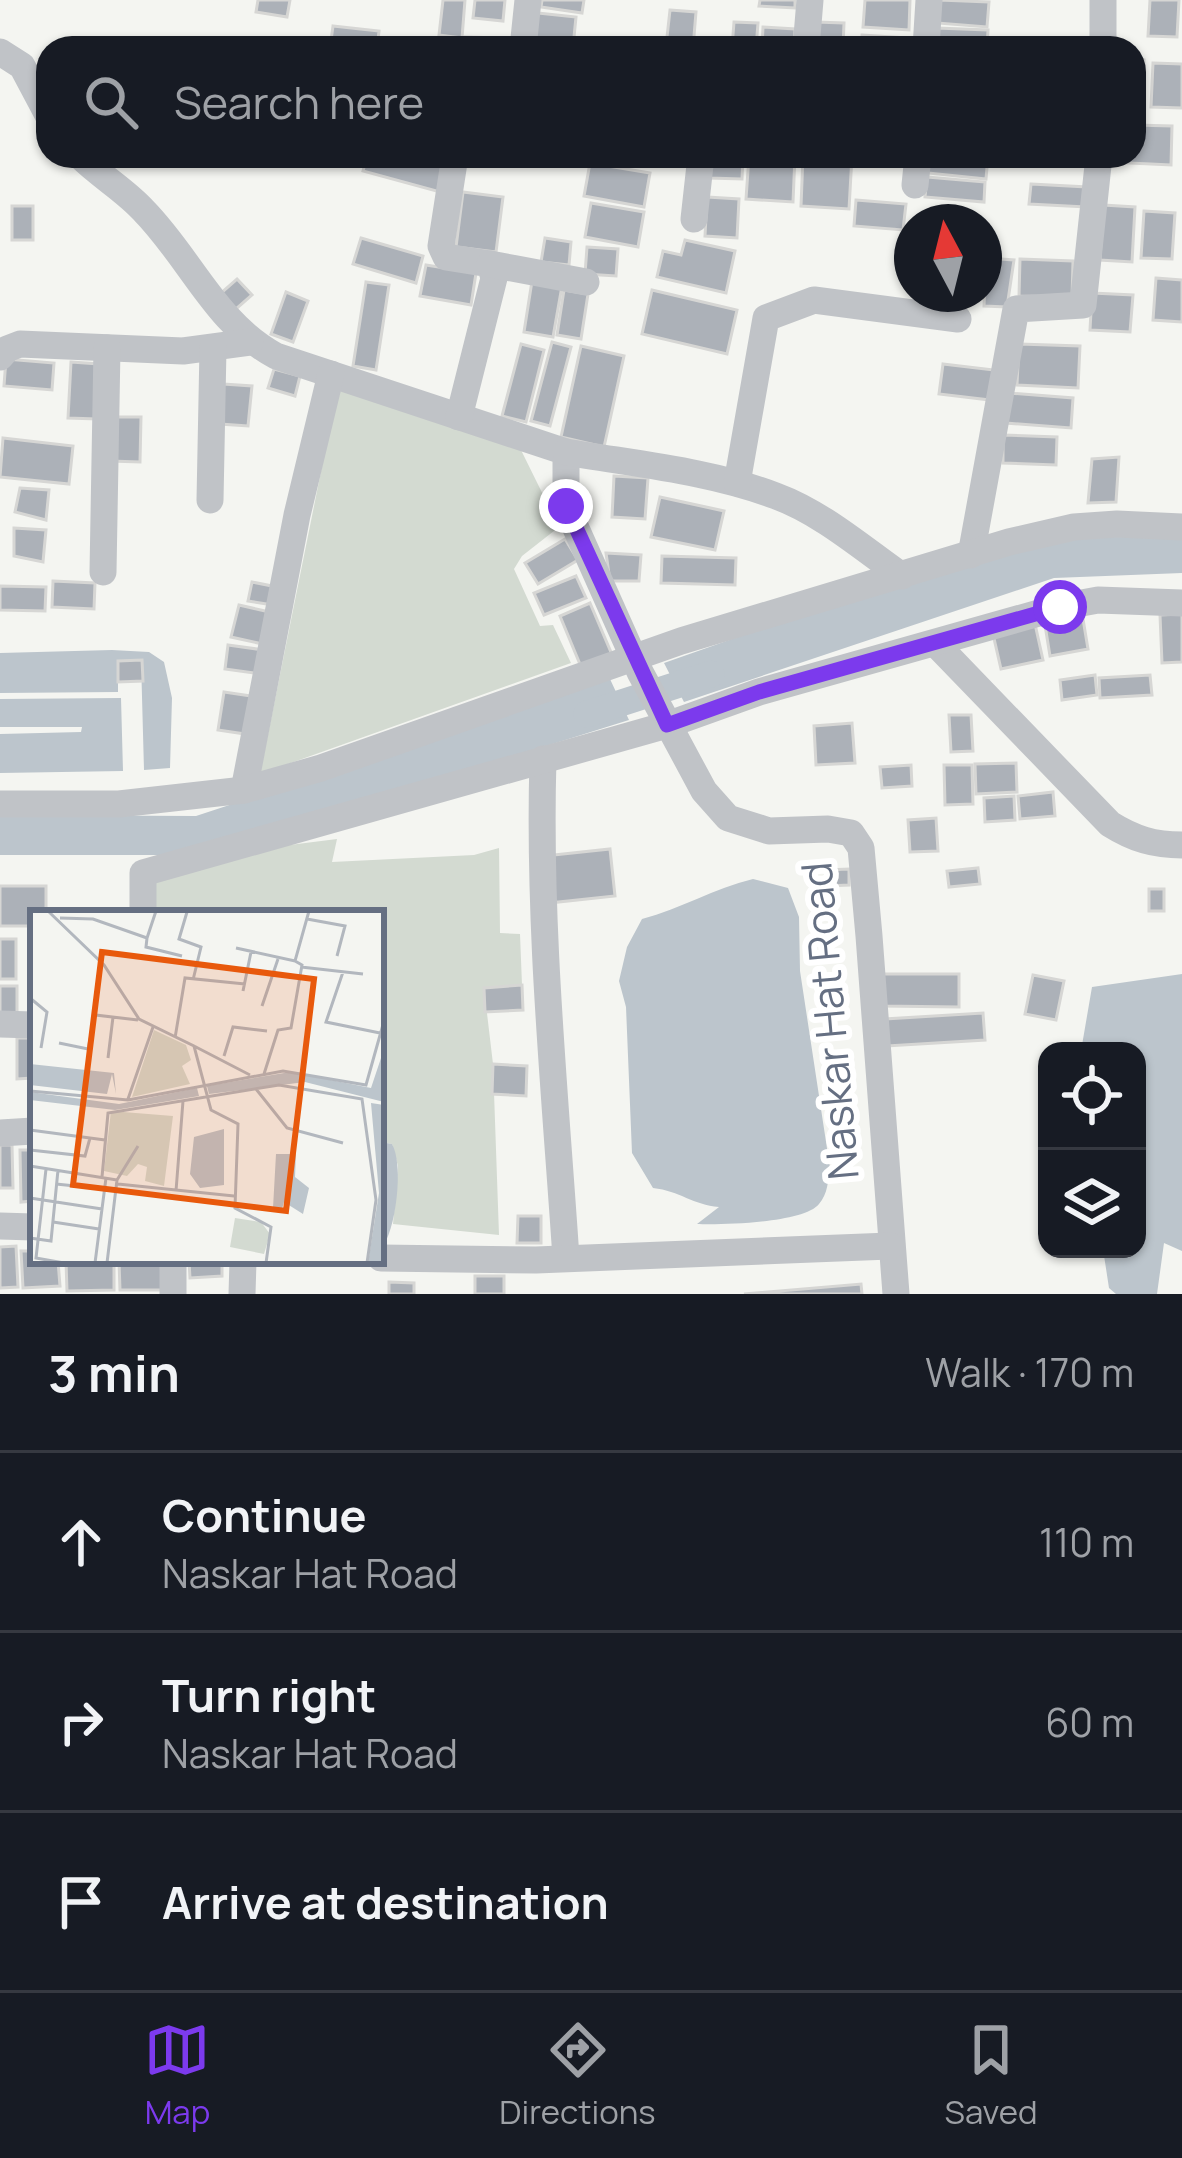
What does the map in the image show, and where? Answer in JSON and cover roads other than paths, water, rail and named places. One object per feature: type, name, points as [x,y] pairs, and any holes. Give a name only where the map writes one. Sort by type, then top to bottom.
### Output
[{"type":"street","points":[[524,36],[528,0]]},
{"type":"street","points":[[807,36],[810,0]]},
{"type":"street","points":[[927,36],[929,0]]},
{"type":"street","points":[[1103,0],[1103,36]]},
{"type":"street","points":[[0,52],[22,66],[36,92]]},
{"type":"street","points":[[94,168],[143,209],[227,320],[250,342],[276,356],[566,452],[737,483],[811,512],[902,576]]},
{"type":"street","points":[[453,168],[441,246],[446,257],[586,282]]},
{"type":"street","points":[[694,219],[700,168]]},
{"type":"street","points":[[915,185],[916,168]]},
{"type":"street","points":[[971,555],[1016,309],[1083,305],[1098,168]]},
{"type":"street","points":[[459,417],[494,278],[490,264]]},
{"type":"street","points":[[737,483],[766,318],[814,300],[958,320]]},
{"type":"street","points":[[0,357],[20,344],[213,349],[250,342]]},
{"type":"street","points":[[104,572],[107,348]]},
{"type":"street","points":[[210,500],[213,349]]},
{"type":"street","points":[[244,790],[297,515],[331,374]]},
{"type":"street","points":[[566,452],[566,506],[637,665]]},
{"type":"street","points":[[0,804],[118,804],[244,790],[971,555],[1074,527],[1182,527]]},
{"type":"street","points":[[143,910],[143,873],[543,759],[663,718],[1060,607],[1098,601],[1182,602]]},
{"type":"street","points":[[937,645],[1110,824],[1132,838],[1182,845]]},
{"type":"street","name":"Naskar Hat Road","points":[[637,665],[704,791],[728,818],[769,831],[850,833],[861,848],[896,1294]]},
{"type":"street","points":[[543,759],[542,890],[566,1258]]},
{"type":"street","points":[[0,1024],[30,1025]]},
{"type":"street","points":[[0,1133],[30,1131]]},
{"type":"street","points":[[0,1226],[30,1227]]},
{"type":"street","points":[[384,1258],[566,1258],[890,1246]]},
{"type":"street","points":[[242,1294],[243,1264]]},
{"type":"waterway","points":[[587,714],[711,674]]}]
